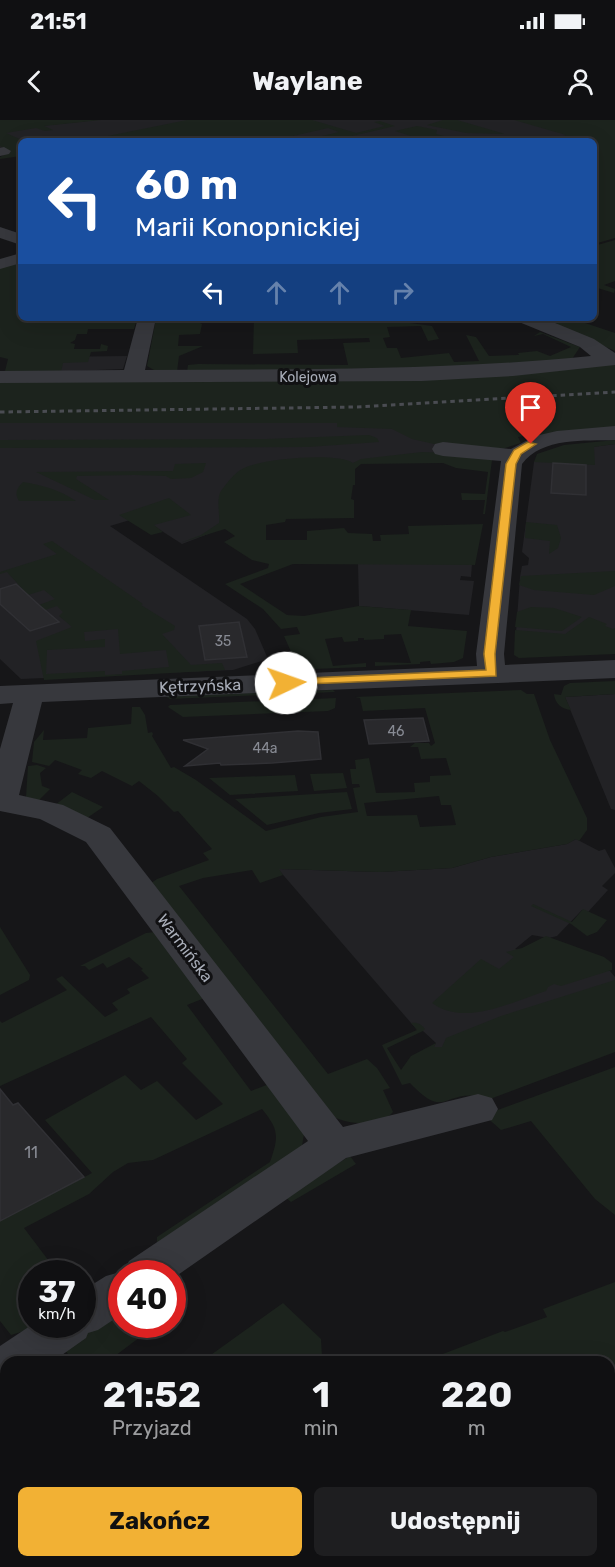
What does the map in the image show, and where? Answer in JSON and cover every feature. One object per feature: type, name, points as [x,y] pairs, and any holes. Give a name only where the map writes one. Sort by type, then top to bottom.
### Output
[{"type":"street","points":[[0,232],[18,239]]},
{"type":"street","points":[[0,264],[18,259]]},
{"type":"street","points":[[133,377],[146,321]]},
{"type":"street","points":[[533,321],[587,343],[612,359]]},
{"type":"street","name":"Kolejowa","points":[[0,377],[429,375],[513,370],[612,359]]},
{"type":"street","points":[[492,674],[490,654],[511,464],[515,456],[522,449],[542,441],[615,433]]},
{"type":"street","points":[[443,449],[515,456]]},
{"type":"street","name":"Kętrzyńska","points":[[15,694],[615,669]]},
{"type":"street","name":"Warmińska","points":[[15,694],[0,802],[24,804],[58,815],[98,835],[334,1145]]},
{"type":"street","points":[[166,1260],[334,1145],[478,1109]]},
{"type":"street","points":[[24,1356],[50,1338]]},
{"type":"shaded area","points":[[0,120],[101,120],[44,126],[53,130],[45,131],[36,128],[6,133],[18,138],[18,156],[0,159],[10,151],[0,146]]},
{"type":"shaded area","points":[[97,120],[537,120],[597,136],[589,138],[18,138],[18,142],[0,150],[0,130]]},
{"type":"shaded area","points":[[187,120],[312,120],[356,133],[385,126],[374,122],[380,121],[395,126],[344,138],[314,138],[339,132],[328,128],[289,137],[292,138],[103,137]]},
{"type":"shaded area","points":[[443,120],[457,120],[505,134],[466,133],[427,125]]},
{"type":"shaded area","points":[[514,120],[615,120],[615,238],[597,243],[597,138],[561,137],[566,135]]},
{"type":"shaded area","points":[[417,126],[437,130],[436,134],[448,138],[417,138],[395,131]]},
{"type":"shaded area","points":[[615,240],[615,281],[604,285],[615,289],[614,293],[597,288],[597,245]]},
{"type":"shaded area","points":[[18,263],[18,321],[136,321],[134,329],[88,329],[87,334],[77,334],[75,340],[70,343],[75,344],[74,349],[100,349],[101,344],[108,346],[107,351],[91,352],[88,362],[63,363],[61,372],[5,371],[8,359],[0,357],[0,267]]},
{"type":"shaded area","points":[[156,321],[196,321],[202,324],[200,334],[179,335],[178,346],[203,346],[179,356],[177,372],[154,370],[147,366]]},
{"type":"shaded area","points":[[254,321],[396,321],[432,326],[439,339],[428,341],[421,326],[387,327],[390,337],[383,338],[387,348],[397,348],[401,358],[449,353],[454,362],[479,361],[466,335],[476,337],[489,356],[519,355],[518,353],[537,351],[550,356],[571,347],[543,334],[534,336],[540,332],[580,347],[572,359],[497,366],[187,372],[188,365],[198,364],[348,365],[343,343],[370,342],[369,338],[297,340],[298,353],[253,354]]},
{"type":"shaded area","points":[[562,321],[579,321],[615,333],[615,351],[555,324]]},
{"type":"shaded area","points":[[127,356],[123,369],[46,372],[49,357]]},
{"type":"shaded area","points":[[615,363],[615,429],[530,439],[524,436],[518,437],[521,443],[502,449],[450,445],[448,442],[434,444],[412,439],[392,429],[337,427],[337,423],[0,423],[0,381]]},
{"type":"shaded area","points":[[0,381],[418,381],[502,436],[450,453],[353,463],[250,518],[182,544],[140,517],[110,526],[247,619],[255,629],[268,659],[233,670],[21,679],[0,659]]},
{"type":"shaded area","points":[[369,435],[377,438],[379,442],[308,447],[0,448],[0,440],[267,439]]},
{"type":"shaded area","points":[[615,440],[615,444],[594,447],[595,465],[534,462],[537,454],[564,445]]},
{"type":"shaded area","points":[[615,444],[615,653],[515,646],[520,577],[522,566],[528,565],[529,558],[522,552],[534,462],[540,456]]},
{"type":"shaded area","points":[[422,452],[450,453],[492,460],[485,514],[483,514],[485,500],[462,500],[461,493],[485,494],[488,472],[456,468],[443,463],[361,464],[355,469],[355,485],[353,485],[351,499],[354,500],[354,518],[286,519],[285,522],[266,525],[266,540],[307,540],[307,531],[344,528],[348,533],[372,534],[373,541],[381,541],[380,535],[409,534],[408,526],[483,524],[475,565],[293,564],[240,584],[287,615],[304,616],[359,606],[411,610],[408,626],[467,631],[463,658],[454,662],[431,664],[430,661],[420,662],[420,664],[375,666],[375,662],[411,663],[401,634],[384,635],[384,639],[358,638],[358,641],[344,642],[342,637],[325,639],[333,666],[366,663],[366,667],[313,669],[302,662],[296,663],[284,636],[300,634],[297,627],[281,629],[263,609],[225,584],[268,568],[269,564],[252,560],[224,542],[235,536],[225,529],[180,543],[201,535],[219,523],[218,502],[221,491],[234,475],[244,468],[266,462],[299,458],[331,458],[353,463],[361,459]]},
{"type":"shaded area","points":[[206,463],[203,472],[191,478],[171,479],[166,476],[134,475],[77,476],[76,479],[109,500],[95,500],[36,472],[173,471],[175,464]]},
{"type":"shaded area","points":[[23,482],[51,488],[76,501],[19,501],[17,491]]},
{"type":"shaded area","points":[[169,498],[191,515],[154,525],[163,532],[151,535],[119,515]]},
{"type":"shaded area","points":[[526,522],[557,525],[561,538],[558,548],[549,554],[550,541],[525,538]]},
{"type":"shaded area","points":[[52,541],[143,604],[141,605],[175,626],[174,630],[162,634],[191,665],[222,663],[225,670],[44,680],[36,641],[72,627],[59,616],[63,612],[57,606],[45,610],[39,605],[55,599],[44,590],[28,595],[7,572],[0,574],[0,572],[57,554],[43,544]],"holes":[[[118,629],[120,654],[166,650],[169,667],[122,671],[122,674],[105,675],[105,671],[46,674],[47,650],[105,647],[105,639],[85,641],[84,632]]]},
{"type":"shaded area","points":[[358,564],[472,564],[471,577],[461,576],[460,580],[474,581],[469,615],[359,606]]},
{"type":"shaded area","points":[[615,571],[615,586],[594,595],[534,590],[519,585],[521,576]]},
{"type":"shaded area","points":[[531,607],[554,608],[582,617],[562,631],[515,627],[517,612]]},
{"type":"shaded area","points":[[589,617],[607,624],[605,626],[615,628],[615,654],[519,658],[514,655],[515,630],[565,634]]},
{"type":"shaded area","points":[[615,681],[615,694],[565,697],[571,710],[560,705],[554,694],[561,695],[564,686],[570,683]]},
{"type":"shaded area","points":[[333,690],[335,692],[170,699],[165,696]]},
{"type":"shaded area","points":[[521,690],[527,694],[534,694],[550,740],[587,818],[587,830],[579,841],[576,839],[567,844],[491,857],[452,868],[380,872],[279,869],[283,875],[260,883],[252,870],[203,878],[179,886],[328,1074],[367,1059],[377,1068],[390,1088],[383,1090],[393,1112],[381,1120],[365,1123],[348,1122],[334,1117],[150,884],[157,879],[209,860],[203,853],[212,849],[178,811],[174,812],[139,781],[132,786],[102,771],[91,778],[78,774],[82,770],[55,760],[49,766],[32,762],[34,742],[44,730],[43,740],[87,738],[88,728],[131,724],[132,707],[140,707],[145,715],[148,733],[152,732],[152,736],[171,768],[174,767],[196,780],[266,831],[321,817],[358,812],[353,788],[360,787],[359,784],[352,784],[350,769],[356,769],[355,760],[369,758],[376,793],[415,792],[414,783],[430,782],[430,776],[451,775],[446,758],[421,759],[418,747],[410,747],[415,743],[429,743],[431,746],[435,743],[425,708],[363,711],[360,698],[355,697]],"holes":[[[439,796],[441,805],[451,805],[456,825],[420,827],[417,815],[367,816],[364,803]]]},
{"type":"shaded area","points":[[615,694],[615,810],[611,809],[565,697]]},
{"type":"shaded area","points":[[336,698],[335,708],[328,711],[183,717],[168,707],[170,705]]},
{"type":"shaded area","points":[[37,765],[46,768],[40,773],[42,786],[50,789],[39,800],[26,797],[28,766]]},
{"type":"shaded area","points":[[343,773],[347,788],[314,791],[310,774]]},
{"type":"shaded area","points":[[295,775],[298,791],[230,795],[209,778]]},
{"type":"shaded area","points":[[72,792],[103,807],[87,818],[55,805]]},
{"type":"shaded area","points":[[347,792],[352,809],[319,813],[267,825],[235,799]]},
{"type":"shaded area","points":[[576,839],[599,851],[605,849],[615,868],[615,873],[602,886],[608,890],[588,912],[582,910],[557,936],[549,938],[532,935],[515,949],[610,971],[615,977],[615,1024],[458,1075],[433,1048],[436,1043],[423,1031],[418,1031],[278,869],[380,872],[452,868],[491,857],[567,844]]},
{"type":"shaded area","points":[[533,904],[572,922],[583,909],[607,920],[597,932],[587,936],[571,924],[531,906]]},
{"type":"shaded area","points":[[0,927],[30,975],[29,980],[0,995]]},
{"type":"shaded area","points":[[155,932],[207,997],[187,1005],[251,1091],[272,1083],[304,1134],[302,1146],[157,1249],[157,1237],[270,1162],[276,1134],[272,1122],[262,1109],[153,1160],[128,1163],[113,1172],[89,1194],[24,1228],[48,1260],[18,1260],[18,1333],[11,1335],[0,1321],[0,1221],[92,1173],[45,1120],[125,1075],[141,1090],[157,1081],[196,1120],[223,1104],[182,1063],[187,1059],[151,1017],[0,1086],[0,1021],[2,1023],[67,990],[56,979],[62,976],[105,1017],[118,1010],[112,1003],[130,993],[127,989],[149,978],[141,970],[143,969],[129,957],[107,968],[103,963],[89,970],[85,966],[80,966],[146,933]]},
{"type":"shaded area","points":[[546,936],[604,957],[612,963],[612,970],[561,986],[554,984],[546,991],[503,1006],[473,1013],[445,1010],[432,1003],[481,959],[499,969],[514,957],[506,952],[522,948]]},
{"type":"shaded area","points":[[615,980],[615,1052],[482,1102],[478,1096],[466,1096],[438,1102],[430,1100],[410,1083],[402,1085],[382,1045],[417,1030],[411,1023],[419,1024],[425,1029],[387,1048],[401,1070],[411,1056],[436,1043],[434,1047],[442,1047],[446,1038],[501,1016]]},
{"type":"shaded area","points":[[615,1067],[615,1215],[595,1199],[531,1121],[501,1130],[484,1115]]},
{"type":"shaded area","points":[[350,1156],[356,1164],[291,1202],[284,1196]]},
{"type":"shaded area","points":[[615,1282],[615,1356],[438,1356],[547,1317],[543,1309]]},
{"type":"shaded area","points":[[283,1303],[321,1339],[322,1356],[209,1356]]},
{"type":"shaded area","points":[[108,1315],[108,1338],[139,1338],[115,1356],[66,1356],[68,1354],[62,1347],[75,1338],[96,1338],[96,1323]]},
{"type":"building","points":[[553,463],[586,465],[586,495],[551,493]]},
{"type":"building","points":[[16,584],[59,622],[30,631],[0,604],[0,589]]},
{"type":"building","points":[[239,622],[247,657],[205,660],[199,626]]},
{"type":"building","points":[[423,718],[429,741],[369,744],[364,720]]},
{"type":"building","points":[[298,731],[318,732],[321,759],[185,766],[208,749],[183,740]]},
{"type":"building","points":[[0,1089],[13,1105],[18,1103],[84,1177],[0,1221]]},
{"type":"railway","points":[[0,412],[357,407],[615,392]]},
{"type":"route","points":[[286,683],[492,674],[490,654],[511,464],[518,452],[531,444]]}]
